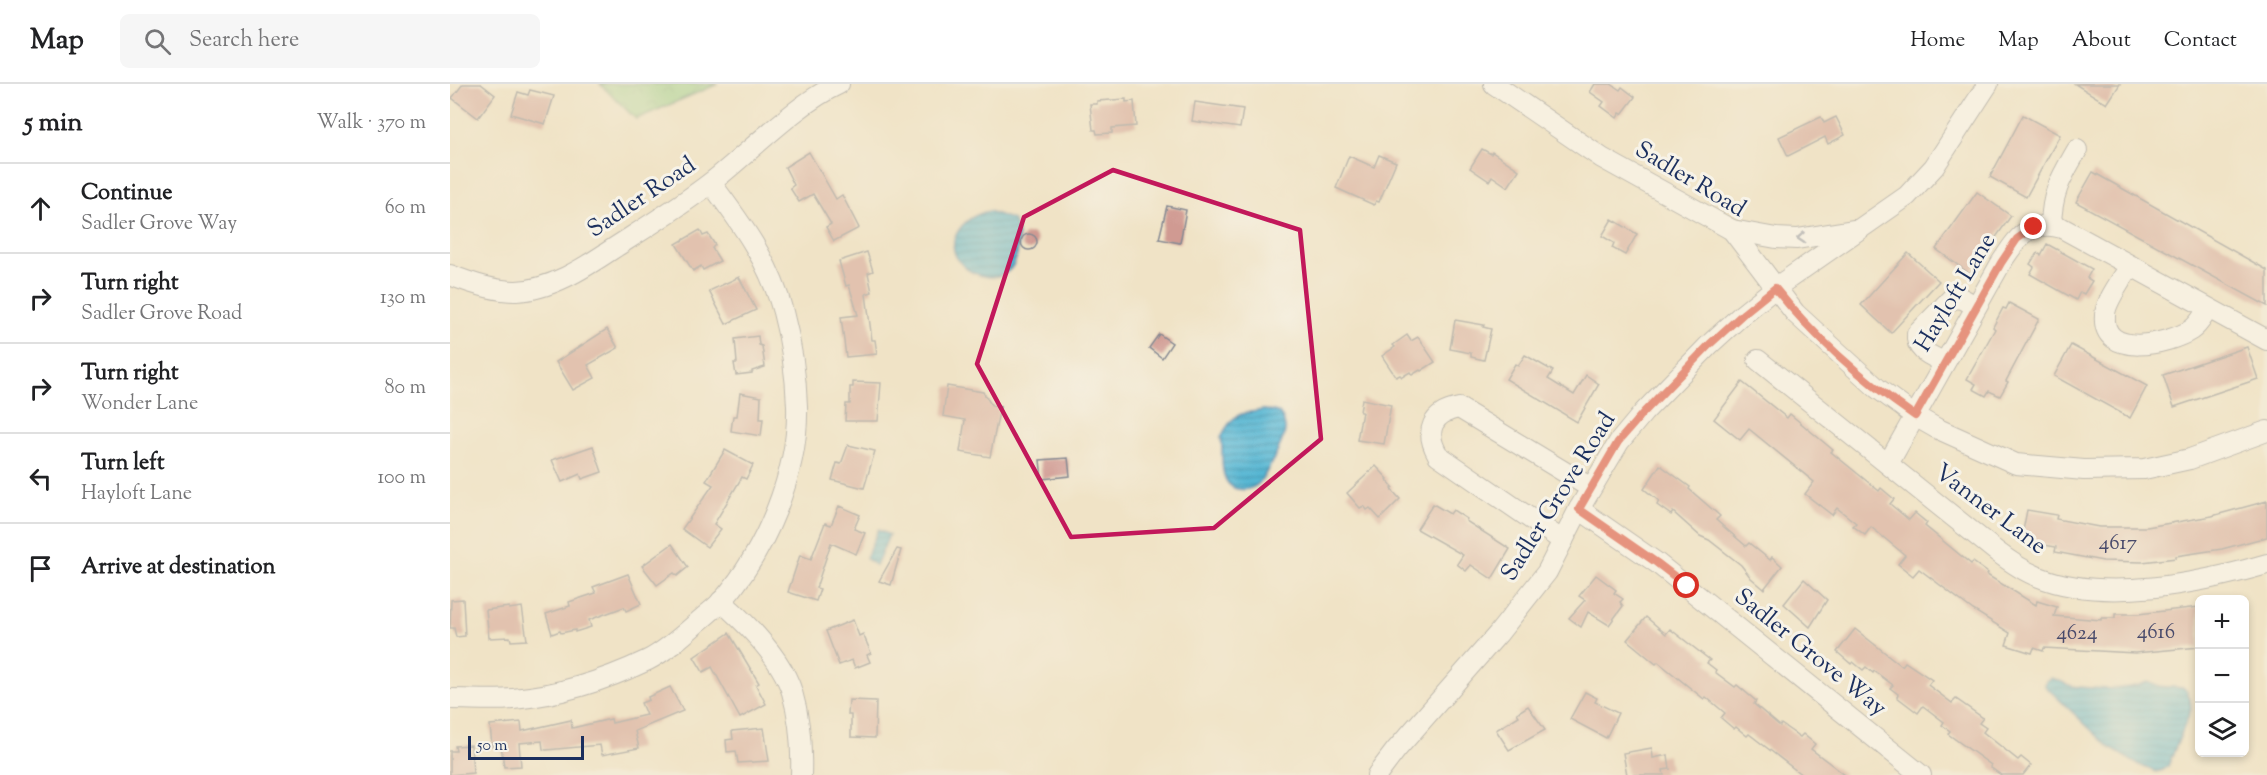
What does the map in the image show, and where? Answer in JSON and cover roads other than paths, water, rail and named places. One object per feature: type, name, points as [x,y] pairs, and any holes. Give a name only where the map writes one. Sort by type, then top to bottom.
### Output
[{"type":"street","name":"Sadler Road","points":[[450,275],[505,290],[534,288],[562,278],[598,258],[711,183],[802,108],[839,84]]},
{"type":"street","name":"Sadler Road","points":[[1494,84],[1602,158],[1732,230],[1795,313],[1877,388],[1915,416],[1936,428],[2016,464],[2084,470],[2144,469],[2190,459],[2267,431]]},
{"type":"street","points":[[1775,288],[1907,196],[1922,182],[1960,130],[1988,84]]},
{"type":"street","points":[[2077,150],[2055,190],[2051,204],[2050,225],[2062,228],[2267,340]]},
{"type":"street","points":[[450,699],[513,699],[565,691],[610,676],[650,659],[721,601],[745,570],[768,532],[782,495],[794,449],[797,407],[793,361],[783,310],[762,258],[749,234],[711,183]]},
{"type":"street","name":"Hayloft Lane","points":[[1888,464],[1976,306],[2017,239],[2034,227],[2050,225]]},
{"type":"street","points":[[1732,230],[1776,238],[1797,238],[1858,230]]},
{"type":"street","points":[[2130,266],[2106,309],[2106,325],[2116,339],[2136,346],[2157,343],[2194,328],[2208,309]]},
{"type":"street","name":"Sadler Grove Road","points":[[1377,775],[1396,750],[1498,634],[1547,572],[1579,509],[1618,442],[1710,344],[1775,288]]},
{"type":"street","points":[[1944,362],[1924,352],[1919,346],[1917,334],[1951,299],[1961,298],[1976,306]]},
{"type":"street","name":"Vanner Lane","points":[[1758,360],[2017,566],[2040,578],[2066,585],[2119,589],[2175,585],[2231,575],[2267,564]]},
{"type":"street","points":[[1563,541],[1438,455],[1431,443],[1436,418],[1447,410],[1459,408],[1591,488]]},
{"type":"street","name":"Sadler Grove Way","points":[[1579,509],[1657,563],[1920,775]]},
{"type":"street","points":[[721,601],[738,616],[771,653],[791,690],[802,744],[801,775]]},
{"type":"water","points":[[989,211],[1013,220],[1018,240],[1014,264],[1005,273],[993,277],[980,275],[967,269],[958,260],[954,248],[956,235],[962,226],[974,216]]},
{"type":"water","points":[[1264,410],[1276,412],[1282,417],[1285,429],[1282,441],[1258,484],[1247,489],[1235,488],[1225,478],[1221,437],[1229,423],[1237,416]]},
{"type":"water","points":[[878,530],[889,535],[876,566],[866,558]]},
{"type":"water","points":[[2050,678],[2072,686],[2090,688],[2120,688],[2147,682],[2157,686],[2184,688],[2190,698],[2191,710],[2168,766],[2156,772],[2110,748],[2045,686],[2046,681]]}]
